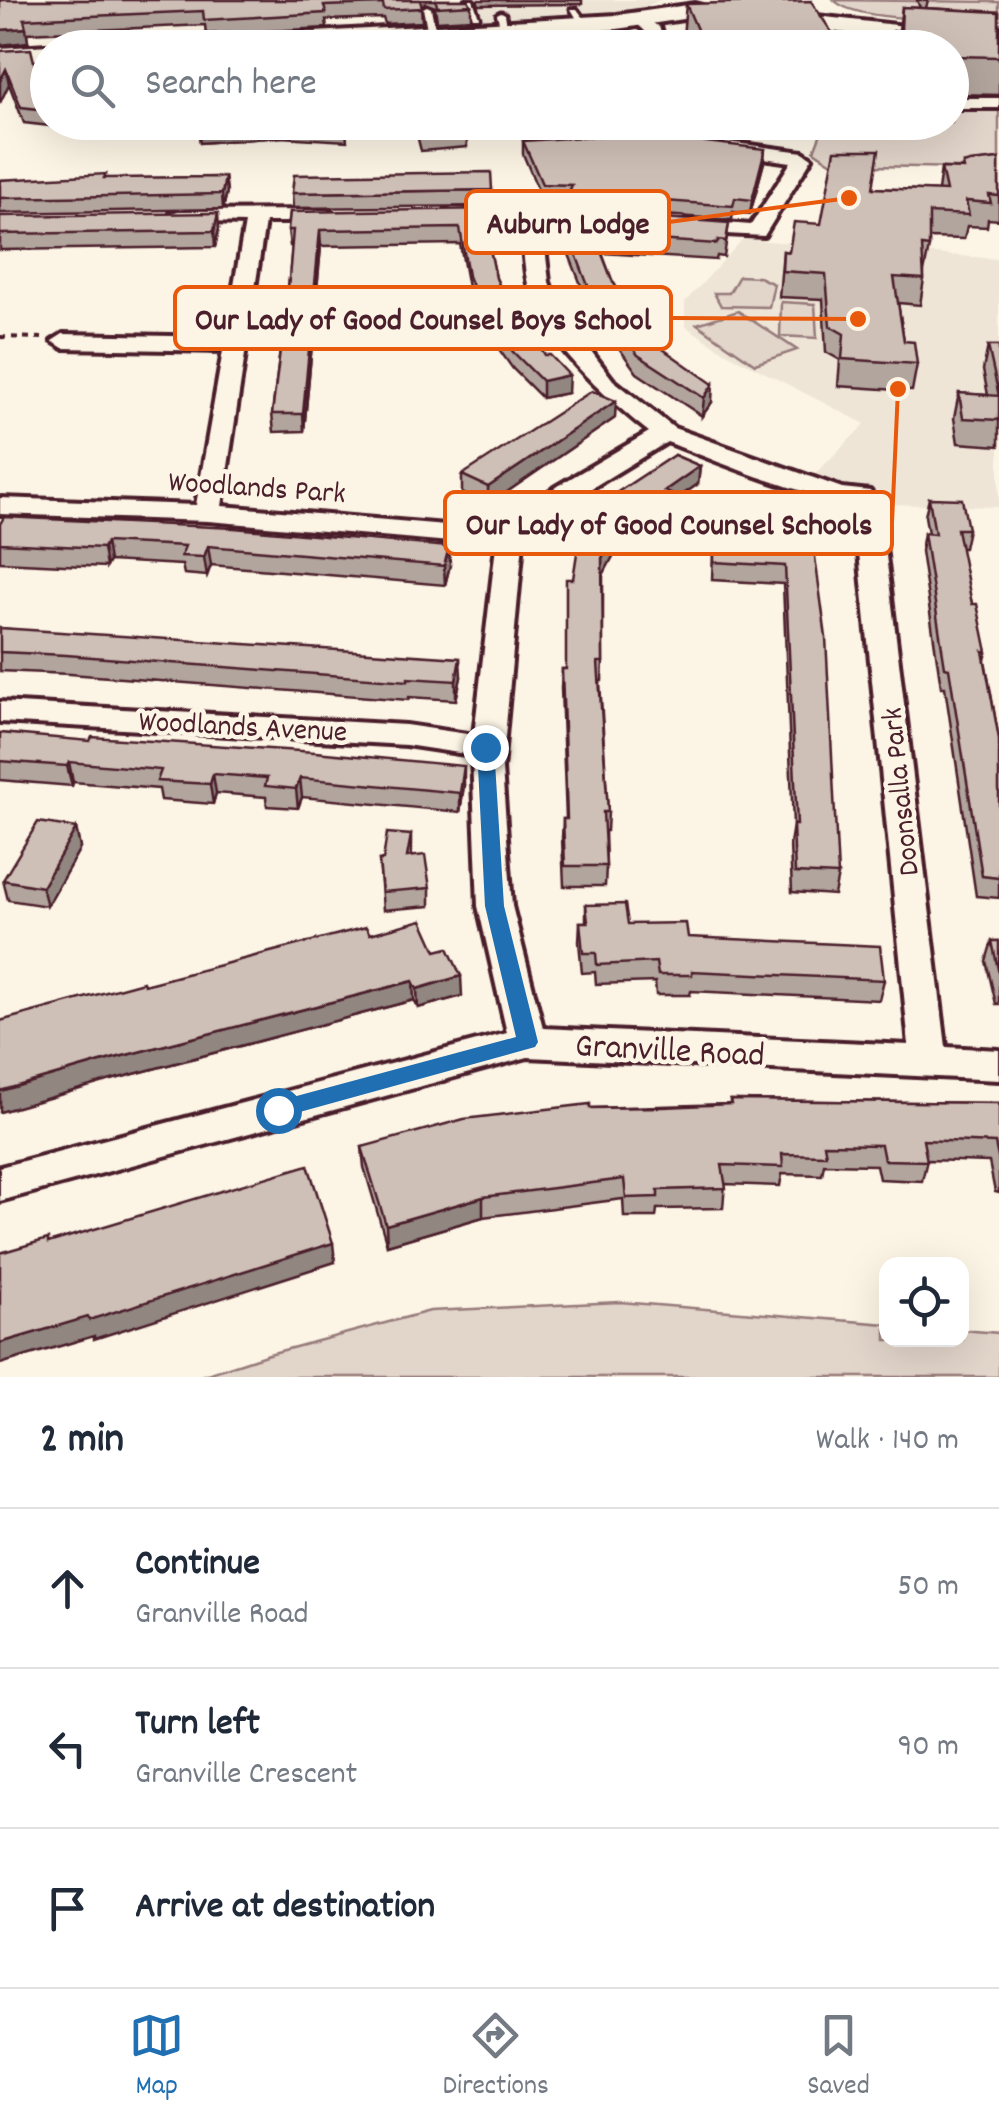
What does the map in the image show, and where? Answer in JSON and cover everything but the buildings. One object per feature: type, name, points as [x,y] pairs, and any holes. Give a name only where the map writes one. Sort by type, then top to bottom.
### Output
[{"type":"main road","points":[[879,30],[764,18],[786,14],[800,2],[878,22],[999,30]]},
{"type":"main road","points":[[456,30],[503,22],[541,27],[579,17],[641,20],[688,5],[718,17]]},
{"type":"main road","points":[[969,31],[999,30]]},
{"type":"main road","points":[[0,55],[30,53]]},
{"type":"street","points":[[641,20],[652,30]]},
{"type":"street","points":[[541,27],[545,30]]},
{"type":"street","points":[[969,104],[999,103]]},
{"type":"street","points":[[667,224],[756,232],[803,158],[714,147]]},
{"type":"street","points":[[440,214],[613,218]]},
{"type":"street","points":[[528,1042],[495,906],[485,747],[510,540],[563,494],[665,433],[605,385],[548,310],[538,282],[532,214]]},
{"type":"street","points":[[157,217],[348,215]]},
{"type":"street","points":[[208,514],[256,218]]},
{"type":"street","points":[[63,341],[236,344]]},
{"type":"street","name":"Doonsalla Park","points":[[665,433],[866,505],[929,1060]]},
{"type":"street","name":"Woodlands Park","points":[[0,506],[208,514],[510,540]]},
{"type":"street","name":"Woodlands Avenue","points":[[0,712],[406,735],[485,747]]},
{"type":"street","name":"Granville Road","points":[[0,1184],[528,1042],[999,1065]]},
{"type":"lane","points":[[470,0],[476,15]]},
{"type":"lane","points":[[427,8],[431,30]]},
{"type":"path","points":[[0,337],[63,341]]},
{"type":"shaded area","points":[[419,0],[661,0],[632,12],[425,26]]},
{"type":"shaded area","points":[[834,0],[999,2],[999,19],[886,16],[864,13]]},
{"type":"shaded area","points":[[969,108],[999,108],[999,169],[835,165],[814,151],[818,140],[969,140]]},
{"type":"shaded area","points":[[743,239],[999,259],[999,507],[887,504],[811,478],[865,424],[728,354],[685,326],[685,302]]},
{"type":"shaded area","points":[[739,276],[759,277],[774,284],[769,307],[721,306],[714,293],[729,293]]},
{"type":"shaded area","points":[[781,302],[815,304],[817,338],[780,336]]},
{"type":"shaded area","points":[[738,311],[797,350],[755,364],[697,324]]},
{"type":"shaded area","points":[[620,1302],[879,1323],[879,1347],[969,1347],[969,1331],[999,1333],[999,1377],[198,1377],[430,1311]]},
{"type":"place","name":"Auburn Lodge","points":[[849,198]]},
{"type":"place","name":"Our Lady of Good Counsel Boys School","points":[[858,319]]},
{"type":"place","name":"Our Lady of Good Counsel Schools","points":[[898,389]]},
{"type":"route","points":[[278,1110],[528,1042],[495,906],[485,747]]}]
